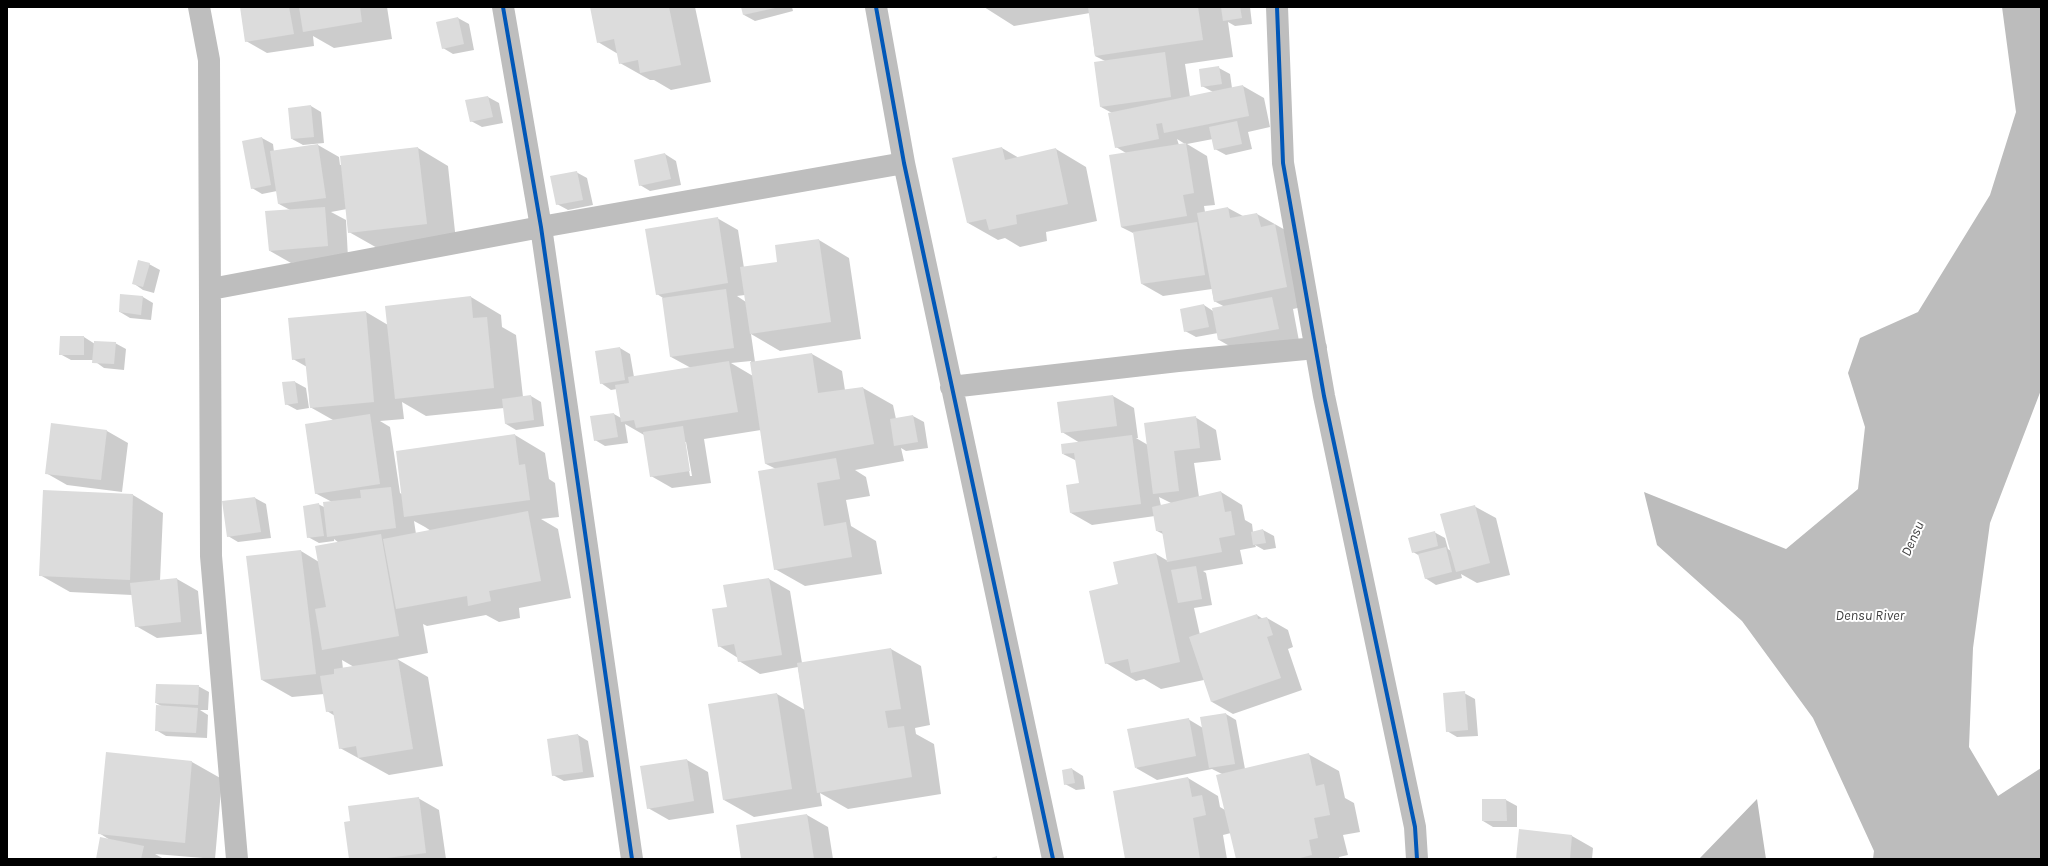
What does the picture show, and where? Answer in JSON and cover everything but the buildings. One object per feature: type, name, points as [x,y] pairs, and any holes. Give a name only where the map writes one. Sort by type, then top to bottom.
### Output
[{"type":"street","points":[[199,7],[209,60],[211,556],[237,859]]},
{"type":"street","points":[[502,7],[541,227],[632,859]]},
{"type":"street","points":[[876,7],[904,163],[1053,859]]},
{"type":"street","points":[[1277,7],[1283,163],[1316,348],[1415,827],[1417,859]]},
{"type":"street","points":[[210,289],[541,227],[904,163]]},
{"type":"street","points":[[951,387],[1178,361],[1316,348]]},
{"type":"water","name":"Densu River","points":[[2002,7],[2041,7],[2041,390],[1990,523],[1973,648],[1969,747],[1998,796],[2041,768],[2041,859],[1873,859],[1874,851],[1813,718],[1742,621],[1657,545],[1644,492],[1786,549],[1858,489],[1865,427],[1848,373],[1860,338],[1918,312],[1990,195],[2016,112]]},
{"type":"water","points":[[1757,799],[1766,859],[1700,859],[1700,858]]},
{"type":"cycle path","points":[[503,7],[541,227],[632,859]]},
{"type":"cycle path","points":[[876,7],[904,163],[1053,859]]},
{"type":"cycle path","points":[[1277,7],[1283,163],[1324,396],[1415,827],[1417,859]]},
{"type":"water label","name":"Densu","points":[[1913,539]]}]
